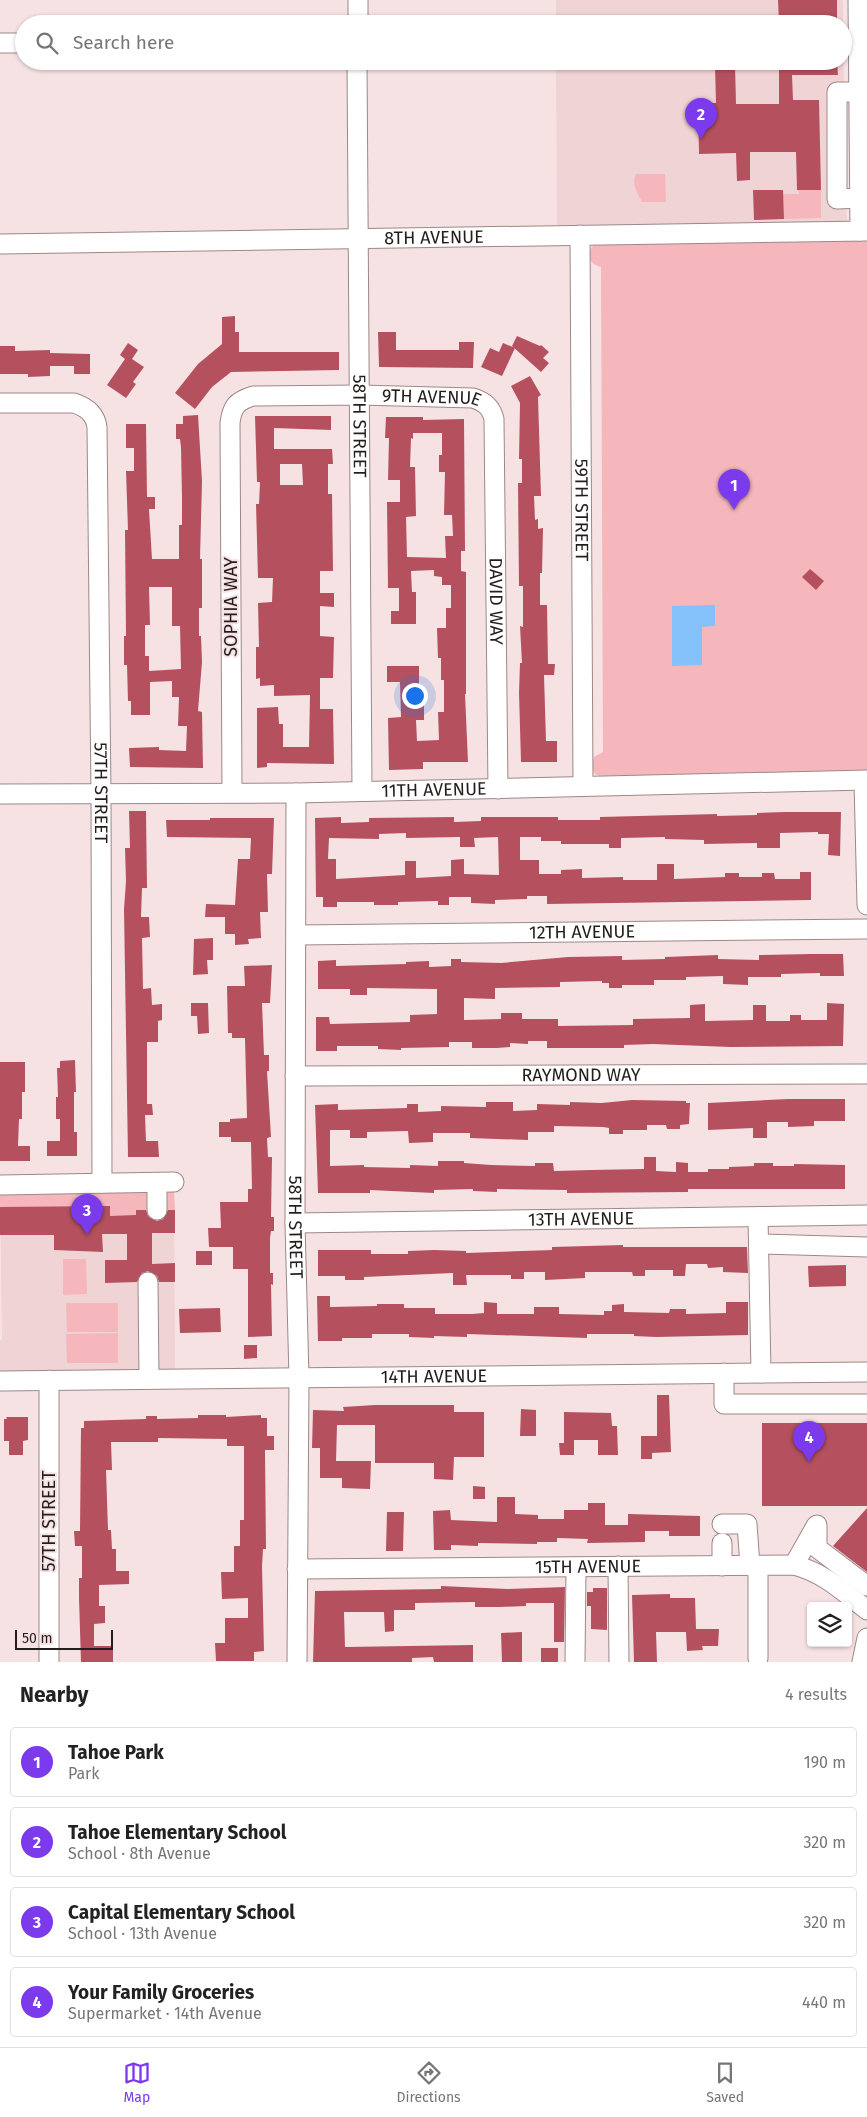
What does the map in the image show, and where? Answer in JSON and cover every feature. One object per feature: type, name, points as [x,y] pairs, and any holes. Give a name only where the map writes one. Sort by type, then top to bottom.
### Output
[{"type":"street","points":[[358,0],[358,15]]},
{"type":"street","points":[[858,0],[860,198],[864,231]]},
{"type":"street","points":[[0,43],[15,43]]},
{"type":"street","name":"58TH STREET","points":[[357,70],[362,791]]},
{"type":"street","name":"8TH AVENUE","points":[[0,244],[864,231]]},
{"type":"street","name":"59TH STREET","points":[[580,235],[583,786]]},
{"type":"street","name":"9TH AVENUE","points":[[230,423],[234,405],[240,400],[253,396],[360,395],[473,398],[482,401],[493,414]]},
{"type":"street","name":"57TH STREET","points":[[0,403],[74,403],[85,407],[91,413],[98,427],[102,1183]]},
{"type":"street","name":"DAVID WAY","points":[[493,414],[498,788]]},
{"type":"street","name":"SOPHIA WAY","points":[[230,423],[232,792]]},
{"type":"street","points":[[865,780],[867,905]]},
{"type":"street","name":"11TH AVENUE","points":[[0,794],[296,793],[865,780]]},
{"type":"street","name":"58TH STREET","points":[[296,793],[297,1662]]},
{"type":"street","name":"12TH AVENUE","points":[[297,935],[867,929]]},
{"type":"street","name":"RAYMOND WAY","points":[[295,1076],[867,1074]]},
{"type":"street","points":[[0,1185],[165,1182],[157,1210]]},
{"type":"street","points":[[867,1204],[867,1220]]},
{"type":"street","name":"13TH AVENUE","points":[[295,1222],[867,1215]]},
{"type":"street","points":[[748,1404],[754,1373],[759,1244],[758,1217]]},
{"type":"street","points":[[759,1244],[867,1247]]},
{"type":"street","points":[[148,1282],[149,1379]]},
{"type":"street","name":"14TH AVENUE","points":[[0,1381],[867,1372]]},
{"type":"street","points":[[724,1373],[724,1404],[867,1404]]},
{"type":"street","name":"57TH STREET","points":[[49,1380],[49,1662]]},
{"type":"street","points":[[722,1566],[722,1534],[747,1524],[754,1566],[758,1658]]},
{"type":"street","points":[[794,1565],[816,1525],[816,1548],[867,1586]]},
{"type":"street","name":"15TH AVENUE","points":[[297,1570],[794,1565],[809,1569],[823,1576],[867,1610]]},
{"type":"street","points":[[618,1566],[619,1662]]},
{"type":"street","points":[[575,1662],[576,1567]]},
{"type":"street","points":[[862,1662],[867,1638]]},
{"type":"shaded area","points":[[556,0],[843,0],[843,15],[556,15]]},
{"type":"shaded area","points":[[556,70],[844,70],[847,227],[557,231]]},
{"type":"shaded area","points":[[636,174],[665,174],[666,202],[642,202],[634,181]]},
{"type":"shaded area","points":[[799,190],[821,190],[821,218],[784,219],[783,194],[799,194]]},
{"type":"shaded area","points":[[867,240],[867,771],[600,776],[595,774],[591,766],[594,757],[603,752],[601,267],[590,261],[589,251],[595,244]]},
{"type":"shaded area","points":[[174,1182],[175,1379],[0,1381],[0,1340],[2,1340],[0,1185]]},
{"type":"shaded area","points":[[174,1190],[175,1210],[136,1210],[136,1216],[110,1216],[0,1207],[0,1192]]},
{"type":"shaded area","points":[[63,1259],[86,1259],[87,1294],[63,1295]]},
{"type":"shaded area","points":[[66,1303],[118,1303],[118,1332],[67,1332]]},
{"type":"shaded area","points":[[118,1333],[118,1363],[67,1363],[66,1334]]},
{"type":"water","points":[[715,605],[715,626],[702,627],[702,665],[672,666],[672,606]]},
{"type":"building","points":[[778,0],[837,0],[837,15],[779,15]]},
{"type":"building","points":[[715,70],[735,70],[736,104],[779,104],[779,70],[838,70],[838,75],[792,75],[793,100],[819,100],[821,190],[797,190],[796,152],[750,152],[750,180],[737,181],[736,153],[699,154],[698,103],[716,103]]},
{"type":"building","points":[[753,190],[783,190],[784,219],[754,220]]},
{"type":"building","points":[[235,316],[235,332],[239,332],[239,352],[339,352],[339,370],[231,372],[212,387],[195,409],[175,393],[198,364],[222,344],[222,317]]},
{"type":"building","points":[[378,332],[396,332],[396,350],[459,350],[459,342],[474,342],[473,368],[379,367]]},
{"type":"building","points":[[517,336],[541,345],[549,352],[543,358],[549,363],[541,372],[512,346]]},
{"type":"building","points":[[128,343],[138,350],[132,359],[144,367],[133,382],[136,384],[126,398],[107,385],[125,359],[120,355]]},
{"type":"building","points":[[503,343],[515,348],[502,376],[481,367],[490,348],[499,352]]},
{"type":"building","points":[[0,346],[15,346],[15,351],[50,350],[50,353],[90,354],[90,374],[74,374],[74,366],[50,366],[50,376],[28,377],[28,374],[0,374]]},
{"type":"building","points":[[530,376],[541,395],[538,397],[541,496],[534,496],[535,520],[538,519],[538,529],[543,528],[540,605],[547,605],[548,664],[555,664],[554,675],[544,675],[546,741],[557,741],[557,762],[521,762],[519,693],[520,663],[522,663],[520,626],[523,627],[523,586],[519,586],[518,483],[522,483],[522,459],[519,459],[520,403],[511,386]]},
{"type":"building","points":[[198,415],[202,481],[200,559],[202,559],[202,608],[199,608],[199,636],[201,636],[202,662],[198,711],[202,712],[203,768],[130,767],[129,748],[159,747],[159,750],[186,751],[187,726],[178,726],[179,697],[172,697],[172,681],[150,682],[150,715],[131,715],[131,701],[128,701],[127,665],[124,665],[124,636],[126,636],[125,530],[128,530],[126,471],[134,471],[134,448],[126,448],[126,424],[146,424],[147,497],[155,497],[155,509],[149,509],[152,559],[179,559],[179,525],[182,525],[181,447],[180,439],[176,439],[176,424],[183,424],[183,416]],"holes":[[[149,587],[172,587],[172,626],[180,626],[181,669],[149,671],[149,656],[145,656],[145,625],[150,625]]]},
{"type":"building","points":[[255,416],[331,416],[331,430],[274,428],[274,449],[332,449],[333,464],[328,464],[328,494],[332,494],[333,571],[320,571],[320,593],[334,593],[334,607],[320,606],[320,636],[334,637],[333,678],[320,678],[320,709],[333,709],[334,764],[267,763],[267,767],[257,768],[257,708],[278,707],[279,724],[283,724],[283,747],[309,747],[310,695],[274,696],[274,685],[260,686],[260,678],[256,679],[256,647],[259,647],[258,603],[272,602],[273,578],[258,578],[256,504],[259,504],[260,482],[257,482]],"holes":[[[280,464],[302,464],[303,485],[280,485]]]},
{"type":"building","points":[[386,417],[423,417],[423,420],[464,419],[465,551],[461,551],[461,571],[466,572],[465,694],[468,762],[423,762],[423,769],[389,770],[388,718],[401,717],[400,682],[387,682],[387,666],[419,666],[419,700],[424,699],[424,720],[416,720],[417,741],[439,740],[438,712],[444,712],[444,680],[441,680],[441,658],[438,658],[437,628],[446,628],[446,608],[451,608],[451,585],[442,585],[442,577],[434,576],[434,570],[411,571],[412,592],[416,592],[416,624],[391,624],[391,611],[399,611],[399,588],[388,588],[387,502],[400,502],[400,480],[388,480],[389,438],[385,438]],"holes":[[[413,433],[442,433],[442,455],[439,455],[439,472],[445,472],[444,515],[452,515],[453,536],[445,536],[446,558],[407,557],[406,517],[416,516],[415,467],[410,467],[411,438],[413,439]]]},
{"type":"building","points":[[810,569],[824,581],[816,590],[802,577]]},
{"type":"building","points":[[129,811],[146,811],[147,888],[142,888],[141,917],[149,917],[150,937],[142,938],[143,989],[151,988],[152,1005],[162,1004],[162,1020],[158,1021],[158,1042],[147,1042],[147,1104],[152,1104],[153,1115],[145,1115],[146,1141],[158,1141],[159,1157],[128,1157],[124,909],[126,881],[125,848],[130,848]]},
{"type":"building","points":[[841,812],[840,856],[828,855],[829,834],[818,834],[818,832],[780,833],[780,848],[757,848],[757,843],[704,844],[704,840],[665,839],[665,837],[621,838],[621,848],[609,848],[609,844],[561,844],[561,841],[541,841],[541,837],[520,837],[520,860],[539,860],[539,874],[561,874],[561,870],[582,869],[582,878],[623,877],[623,880],[657,880],[657,864],[674,864],[674,879],[725,877],[725,873],[739,873],[739,877],[762,877],[762,873],[774,873],[775,879],[800,879],[800,872],[811,872],[811,900],[547,904],[547,896],[527,896],[527,899],[495,900],[495,904],[471,903],[471,897],[449,897],[449,905],[438,905],[438,901],[398,902],[398,905],[374,905],[374,902],[337,902],[337,907],[323,907],[323,897],[316,897],[315,818],[341,817],[341,823],[369,822],[369,818],[454,817],[454,822],[481,821],[481,817],[558,817],[558,820],[600,820],[600,817],[717,814],[717,816],[757,815],[757,813]],"holes":[[[406,833],[406,838],[460,837],[460,847],[475,847],[474,838],[498,837],[499,875],[464,874],[464,859],[451,860],[451,876],[416,878],[416,861],[405,861],[405,875],[336,879],[336,859],[328,859],[329,838],[379,839],[379,834]]]},
{"type":"building","points":[[210,818],[274,818],[272,874],[267,874],[268,912],[260,912],[261,938],[248,939],[249,944],[235,945],[235,934],[225,934],[225,917],[205,917],[206,904],[235,905],[238,859],[250,859],[251,838],[167,837],[166,820],[210,820]]},
{"type":"building","points":[[213,938],[213,960],[207,960],[208,974],[193,975],[194,939]]},
{"type":"building","points":[[843,954],[844,976],[820,976],[820,973],[781,974],[781,977],[748,977],[748,985],[723,984],[723,976],[686,977],[686,980],[654,980],[654,985],[622,985],[622,988],[609,988],[609,983],[602,983],[602,981],[560,982],[560,987],[495,988],[495,999],[464,998],[464,1020],[501,1019],[501,1013],[522,1013],[522,1019],[558,1019],[558,1026],[633,1025],[633,1019],[690,1018],[690,1005],[705,1004],[705,1021],[753,1020],[753,1005],[766,1005],[766,1021],[790,1021],[790,1015],[801,1015],[801,1020],[827,1020],[827,1003],[844,1004],[843,1046],[730,1047],[653,1044],[624,1045],[624,1048],[547,1048],[547,1041],[528,1041],[528,1044],[510,1043],[510,1047],[497,1048],[472,1048],[472,1042],[449,1042],[449,1047],[401,1048],[401,1050],[378,1049],[378,1046],[337,1046],[337,1051],[316,1051],[316,1017],[329,1017],[330,1024],[410,1022],[410,1015],[437,1014],[437,989],[367,988],[367,995],[350,995],[350,989],[318,989],[318,961],[336,960],[336,966],[406,964],[406,962],[429,961],[429,967],[451,966],[451,959],[461,959],[461,962],[501,963],[568,957],[622,956],[622,960],[718,955],[718,959],[759,960],[759,955]]},
{"type":"building","points":[[272,965],[270,1003],[262,1003],[264,1055],[269,1055],[269,1071],[267,1071],[271,1137],[267,1138],[268,1157],[272,1157],[271,1217],[274,1217],[274,1231],[271,1231],[270,1238],[270,1273],[273,1273],[273,1285],[271,1284],[272,1336],[248,1337],[248,1269],[233,1269],[233,1247],[209,1247],[208,1228],[221,1228],[220,1202],[248,1202],[248,1189],[252,1189],[251,1142],[231,1142],[231,1137],[219,1137],[219,1122],[230,1122],[230,1119],[247,1118],[245,1038],[232,1038],[232,1033],[228,1033],[227,986],[245,986],[244,966]]},
{"type":"building","points":[[191,1003],[208,1003],[209,1033],[198,1034],[197,1016],[191,1016]]},
{"type":"building","points":[[75,1060],[74,1132],[77,1132],[77,1156],[47,1156],[47,1141],[60,1141],[60,1119],[56,1119],[56,1097],[58,1097],[57,1068],[60,1068],[60,1061]]},
{"type":"building","points":[[0,1062],[25,1062],[25,1092],[22,1092],[22,1119],[19,1119],[18,1146],[30,1146],[30,1161],[0,1161]]},
{"type":"building","points":[[788,1099],[845,1099],[845,1121],[814,1121],[814,1126],[788,1127],[788,1122],[767,1122],[767,1138],[753,1138],[753,1128],[708,1130],[708,1103]]},
{"type":"building","points":[[632,1100],[686,1101],[686,1103],[690,1103],[689,1124],[680,1125],[680,1129],[667,1129],[666,1125],[647,1125],[647,1130],[623,1130],[623,1134],[609,1134],[609,1128],[603,1127],[554,1126],[554,1132],[528,1132],[528,1140],[470,1138],[470,1133],[433,1133],[433,1142],[409,1143],[408,1131],[367,1132],[367,1138],[350,1138],[350,1130],[330,1130],[330,1166],[364,1165],[364,1167],[410,1168],[410,1165],[438,1166],[438,1161],[464,1161],[464,1163],[491,1165],[535,1166],[535,1163],[553,1163],[554,1171],[644,1169],[644,1157],[656,1157],[656,1171],[676,1172],[676,1162],[688,1163],[688,1172],[708,1172],[708,1169],[754,1166],[754,1163],[773,1163],[773,1166],[794,1166],[794,1164],[845,1165],[845,1189],[688,1189],[688,1192],[567,1193],[567,1190],[497,1189],[497,1192],[473,1191],[473,1189],[434,1190],[434,1193],[370,1190],[370,1193],[318,1193],[315,1105],[338,1104],[338,1110],[407,1108],[407,1104],[418,1104],[418,1112],[441,1111],[441,1106],[486,1107],[486,1102],[513,1102],[513,1111],[537,1110],[537,1104],[570,1105],[570,1102],[602,1103]]},
{"type":"building","points":[[110,1206],[110,1216],[136,1215],[136,1210],[146,1210],[148,1216],[157,1221],[163,1219],[168,1210],[175,1210],[175,1233],[152,1233],[152,1264],[175,1263],[175,1282],[159,1282],[157,1276],[148,1271],[142,1273],[137,1282],[105,1283],[105,1260],[127,1260],[127,1234],[102,1234],[103,1252],[54,1250],[54,1235],[0,1235],[0,1207]]},
{"type":"building","points":[[623,1245],[623,1247],[747,1247],[748,1273],[723,1272],[723,1267],[708,1268],[707,1264],[686,1264],[685,1276],[673,1276],[673,1270],[645,1270],[645,1276],[633,1276],[632,1272],[585,1272],[585,1278],[545,1280],[545,1272],[524,1272],[524,1279],[511,1279],[511,1275],[466,1275],[467,1285],[453,1285],[453,1273],[364,1277],[364,1280],[345,1280],[345,1276],[318,1276],[318,1250],[371,1250],[371,1254],[408,1254],[408,1251],[466,1251],[466,1253],[552,1250],[552,1247]]},
{"type":"building","points":[[196,1251],[212,1251],[212,1265],[196,1265]]},
{"type":"building","points":[[846,1265],[846,1286],[809,1287],[808,1266]]},
{"type":"building","points":[[317,1296],[330,1296],[330,1307],[404,1304],[404,1308],[435,1308],[435,1314],[484,1313],[484,1302],[497,1303],[497,1314],[534,1314],[534,1307],[559,1307],[559,1314],[604,1315],[604,1311],[612,1311],[612,1305],[624,1304],[624,1312],[669,1313],[670,1309],[686,1309],[686,1314],[726,1313],[726,1302],[748,1302],[748,1335],[656,1337],[634,1336],[634,1334],[587,1334],[587,1338],[467,1334],[467,1337],[434,1336],[434,1338],[409,1337],[409,1334],[372,1334],[372,1338],[342,1338],[342,1341],[318,1341]]},
{"type":"building","points":[[220,1308],[221,1332],[180,1333],[179,1309]]},
{"type":"building","points":[[244,1345],[257,1345],[257,1358],[244,1359]]},
{"type":"building","points":[[657,1395],[669,1395],[671,1452],[652,1453],[652,1459],[641,1459],[641,1436],[657,1436]]},
{"type":"building","points":[[454,1405],[454,1412],[484,1412],[484,1457],[454,1457],[453,1480],[434,1479],[434,1463],[375,1463],[375,1425],[337,1425],[336,1461],[371,1461],[370,1489],[342,1488],[342,1478],[320,1478],[320,1448],[312,1448],[313,1410],[344,1411],[343,1407]]},
{"type":"building","points":[[521,1409],[536,1410],[536,1436],[520,1436]]},
{"type":"building","points":[[564,1412],[611,1413],[612,1426],[617,1426],[618,1455],[598,1455],[598,1440],[574,1440],[574,1455],[560,1455],[559,1443],[564,1443]]},
{"type":"building","points":[[198,1415],[226,1415],[226,1417],[261,1415],[261,1418],[267,1418],[267,1436],[274,1436],[274,1450],[265,1450],[266,1549],[263,1549],[262,1566],[264,1651],[254,1652],[254,1661],[216,1661],[215,1643],[225,1643],[225,1618],[248,1618],[248,1598],[222,1599],[221,1572],[234,1572],[234,1546],[240,1546],[240,1520],[244,1520],[244,1446],[227,1446],[227,1439],[158,1438],[158,1442],[111,1442],[112,1470],[106,1470],[108,1530],[111,1530],[112,1549],[116,1549],[116,1571],[129,1571],[129,1584],[99,1585],[99,1606],[105,1606],[105,1623],[94,1624],[94,1646],[113,1646],[113,1662],[81,1662],[79,1578],[82,1578],[82,1546],[75,1546],[74,1531],[80,1531],[81,1428],[84,1428],[84,1421],[146,1419],[146,1416],[157,1416],[157,1419],[198,1418]]},
{"type":"building","points":[[6,1417],[28,1417],[28,1440],[23,1441],[23,1455],[9,1455],[9,1441],[4,1441],[4,1419],[7,1419]]},
{"type":"building","points":[[762,1423],[867,1423],[867,1506],[762,1506]]},
{"type":"building","points":[[473,1486],[485,1487],[485,1499],[473,1499]]},
{"type":"building","points":[[497,1497],[515,1497],[515,1514],[538,1515],[538,1519],[564,1519],[564,1510],[588,1510],[588,1503],[605,1503],[605,1525],[628,1525],[628,1514],[700,1516],[700,1536],[669,1536],[669,1531],[645,1531],[645,1542],[587,1543],[588,1539],[557,1538],[557,1542],[537,1542],[537,1544],[478,1543],[478,1546],[451,1545],[451,1550],[434,1550],[433,1511],[450,1510],[451,1520],[497,1522]]},
{"type":"building","points":[[867,1508],[867,1572],[833,1546]]},
{"type":"building","points":[[387,1512],[404,1512],[403,1551],[386,1551]]},
{"type":"building","points":[[441,1586],[507,1589],[565,1587],[564,1642],[554,1642],[554,1603],[526,1603],[526,1606],[475,1607],[475,1602],[415,1603],[415,1610],[394,1610],[394,1631],[385,1632],[384,1612],[344,1612],[345,1647],[473,1645],[473,1662],[434,1662],[433,1657],[412,1658],[412,1662],[313,1662],[315,1591],[441,1589]]},
{"type":"building","points":[[593,1588],[607,1588],[607,1630],[591,1629],[591,1606],[587,1606],[587,1592],[593,1592]]},
{"type":"building","points":[[670,1594],[670,1598],[695,1598],[696,1629],[719,1629],[718,1646],[702,1646],[703,1650],[687,1651],[686,1632],[656,1632],[657,1662],[634,1662],[632,1595]]},
{"type":"building","points":[[522,1632],[522,1662],[502,1662],[501,1633]]},
{"type":"building","points":[[541,1648],[558,1648],[558,1662],[541,1662]]},
{"type":"place","name":"Tahoe Elementary School","points":[[701,139]]},
{"type":"place","name":"Tahoe Park","points":[[734,510]]},
{"type":"place","name":"Capital Elementary School","points":[[87,1235]]},
{"type":"place","name":"Your Family Groceries","points":[[809,1462]]}]
